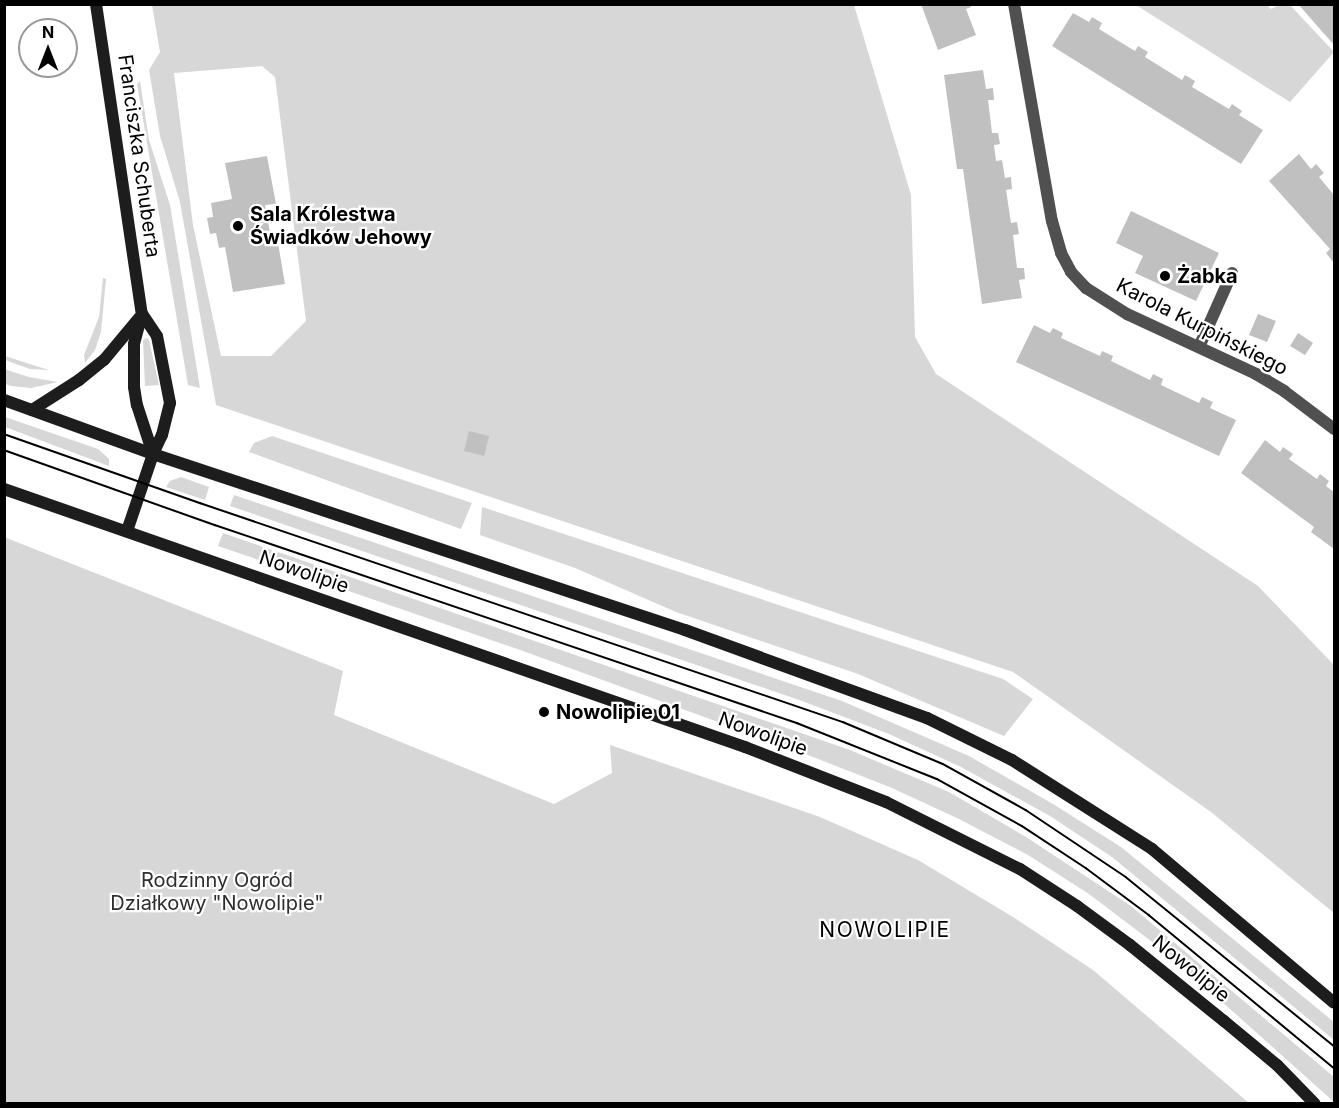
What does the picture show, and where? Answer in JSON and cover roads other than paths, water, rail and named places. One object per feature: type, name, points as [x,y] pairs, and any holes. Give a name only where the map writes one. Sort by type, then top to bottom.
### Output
[{"type":"main road","name":"Franciszka Schuberta","points":[[96,4],[142,314],[134,344],[134,387],[137,405],[153,454]]},
{"type":"main road","name":"Franciszka Schuberta","points":[[127,531],[153,454],[162,435],[170,403],[157,336],[142,314]]},
{"type":"main road","points":[[32,410],[79,380],[104,360],[142,314]]},
{"type":"main road","points":[[4,400],[153,454],[685,630],[883,701],[979,742],[1095,810],[1152,849],[1335,1003]]},
{"type":"main road","name":"Nowolipie","points":[[4,489],[745,747],[886,802],[927,821],[1020,869],[1130,945],[1276,1065],[1315,1104]]},
{"type":"street","name":"Karola Kurpińskiego","points":[[1014,4],[1052,220],[1061,253],[1071,272],[1086,288],[1127,314],[1266,380],[1335,429]]},
{"type":"street","points":[[1198,347],[1232,273]]},
{"type":"tram line","points":[[4,434],[843,722],[943,764],[1026,810],[1126,877],[1334,1046]]},
{"type":"tram line","points":[[4,450],[215,525],[797,723],[937,779],[1022,826],[1086,868],[1149,915],[1334,1068]]},
{"type":"place","name":"Sala Królestwa Świadków Jehowy","points":[[238,226]]},
{"type":"place","name":"Żabka","points":[[1165,276]]},
{"type":"place","name":"Nowolipie 01","points":[[544,712]]},
{"type":"district","name":"NOWOLIPIE","points":[[885,930]]},
{"type":"park label","name":"Rodzinny Ogród Działkowy \"Nowolipie\"","points":[[217,892]]}]
